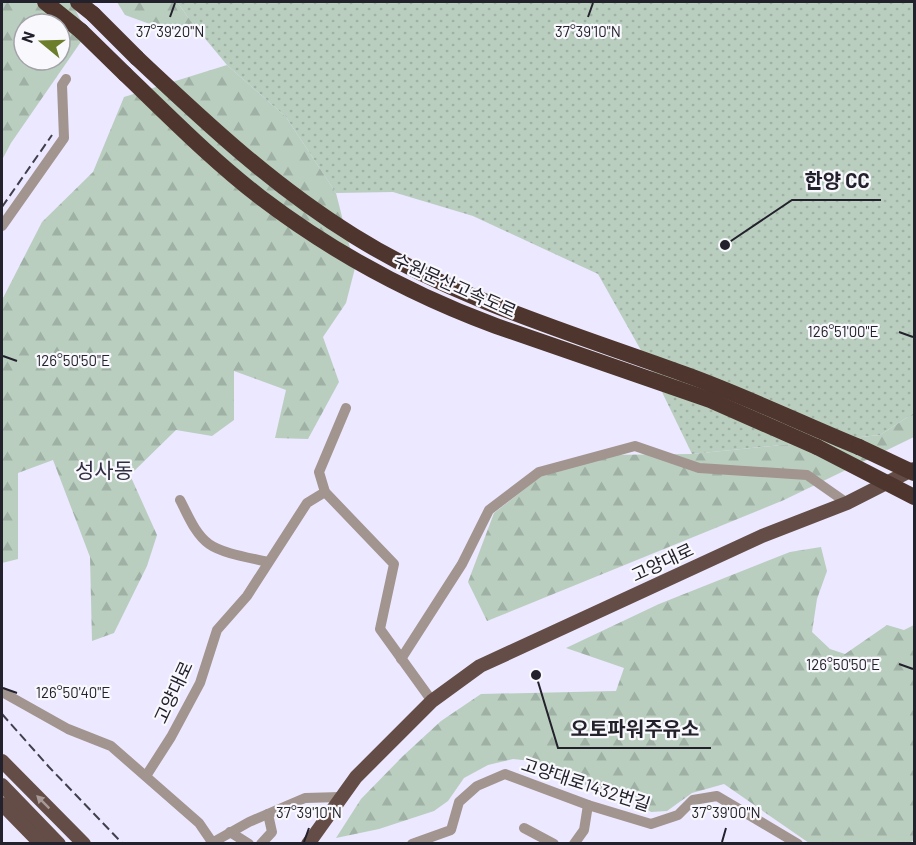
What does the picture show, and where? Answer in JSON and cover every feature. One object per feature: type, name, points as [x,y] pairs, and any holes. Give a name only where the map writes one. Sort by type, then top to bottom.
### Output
[{"type":"highway","name":"수원문산고속도로","points":[[45,2],[81,31],[201,146],[259,196],[291,220],[401,285],[460,313],[710,400],[818,447],[915,497]]},
{"type":"highway","name":"수원문산고속도로","points":[[78,2],[193,111],[268,176],[308,206],[402,263],[495,305],[686,375],[915,471]]},
{"type":"main road","name":"고양대로","points":[[308,843],[356,777],[432,701],[480,666],[734,549],[847,503],[915,471]]},
{"type":"main road","points":[[2,761],[84,843]]},
{"type":"main road","points":[[2,785],[59,843]]},
{"type":"main road","points":[[2,804],[41,843]]},
{"type":"street","points":[[2,226],[64,138],[62,85],[66,79]]},
{"type":"street","points":[[346,408],[319,472],[324,492],[394,564],[380,629],[432,701]]},
{"type":"street","points":[[400,659],[462,564],[489,510],[539,472],[635,446],[699,468],[807,475],[847,503]]},
{"type":"street","name":"고양대로","points":[[146,776],[171,737],[200,683],[217,630],[247,596],[307,503],[324,492]]},
{"type":"street","points":[[180,500],[192,524],[209,544],[232,553],[268,562]]},
{"type":"street","points":[[2,692],[68,729],[111,746],[199,823],[211,843],[305,798],[341,797]]},
{"type":"street","name":"고양대로1432번길","points":[[412,843],[451,830],[459,802],[477,786],[505,774],[588,805],[651,824],[678,814],[693,800],[717,796],[798,843]]},
{"type":"street","points":[[574,843],[584,830],[588,805]]},
{"type":"street","points":[[261,843],[272,831],[268,814]]},
{"type":"street","points":[[524,828],[554,843]]},
{"type":"street","points":[[230,832],[249,843]]},
{"type":"green space","points":[[2,2],[74,2],[72,3],[87,33],[72,55],[72,12],[12,12],[12,72],[60,72],[11,143],[2,160]]},
{"type":"green space","points":[[117,2],[177,2],[193,24],[169,31],[125,15]]},
{"type":"green space","points":[[177,2],[914,2],[914,413],[880,435],[692,454],[647,361],[598,274],[473,216],[393,192],[336,193],[286,117],[227,65]]},
{"type":"green space","points":[[227,65],[286,117],[336,193],[355,268],[346,303],[323,337],[339,382],[308,439],[275,438],[286,390],[234,371],[234,420],[212,436],[176,430],[130,475],[157,535],[147,566],[114,633],[92,641],[90,557],[53,460],[18,473],[18,559],[2,563],[2,300],[42,222],[93,172],[124,97]]},
{"type":"green space","points":[[914,413],[914,437],[784,500],[487,621],[468,582],[494,513],[541,476],[602,455],[692,454],[880,435]]},
{"type":"green space","points":[[821,547],[827,571],[817,599],[812,632],[830,649],[845,654],[887,625],[904,630],[914,625],[914,840],[908,844],[809,843],[724,784],[692,793],[667,811],[651,812],[630,798],[575,782],[532,761],[513,759],[488,765],[464,778],[448,801],[434,811],[379,829],[336,838],[361,799],[403,756],[441,721],[481,694],[616,691],[624,668],[566,648],[659,604],[790,552]]},
{"type":"railway","points":[[2,207],[52,135]]},
{"type":"railway","points":[[2,714],[123,844]]},
{"type":"place","name":"한양 CC","points":[[725,245]]},
{"type":"place","name":"오토파워주유소","points":[[536,675]]},
{"type":"district","name":"성사동","points":[[104,469]]}]
